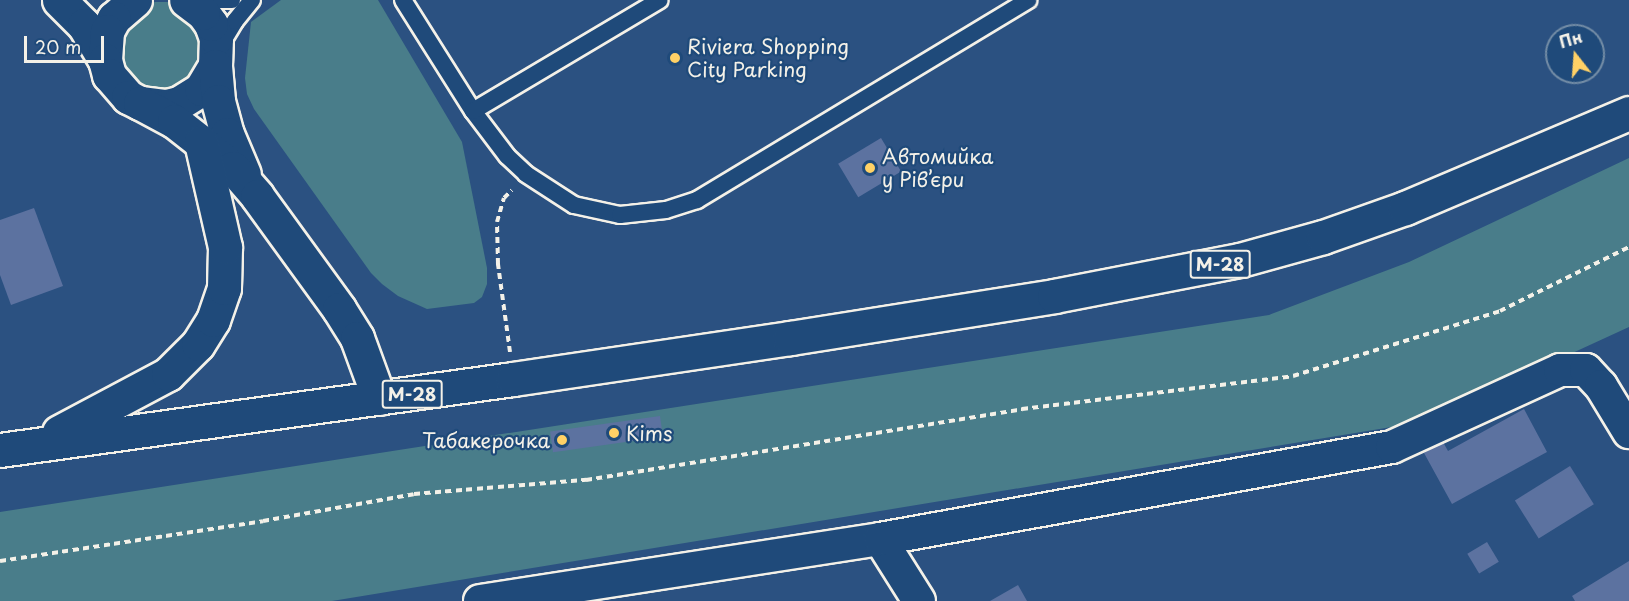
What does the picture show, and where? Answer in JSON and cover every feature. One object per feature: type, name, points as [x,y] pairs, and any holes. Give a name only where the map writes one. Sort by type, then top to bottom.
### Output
[{"type":"main road","points":[[59,0],[84,25],[105,60],[117,87],[140,103],[174,121],[201,142],[233,168],[257,196],[339,309],[357,338],[379,398]]},
{"type":"main road","points":[[70,0],[95,3],[130,0]]},
{"type":"main road","points":[[105,60],[107,31],[114,18],[135,0]]},
{"type":"main road","points":[[186,0],[203,13],[211,24],[219,101],[227,134],[240,166],[257,196]]},
{"type":"main road","points":[[140,103],[166,106],[185,100],[201,89],[216,59]]},
{"type":"main road","name":"М-28","points":[[0,450],[513,380],[1054,296],[1240,260],[1323,237],[1405,208],[1629,113]]},
{"type":"main road","points":[[33,444],[168,374],[198,344],[213,320],[224,288],[225,247],[201,142]]},
{"type":"street","points":[[480,601],[880,539],[1392,447],[1560,370],[1586,370],[1601,386],[1629,432]]},
{"type":"street","points":[[880,539],[919,601]]},
{"type":"lane","points":[[196,0],[231,0]]},
{"type":"lane","points":[[216,59],[235,21],[252,0]]},
{"type":"lane","points":[[403,0],[493,141],[526,174],[574,205],[598,211],[643,215],[682,206],[707,194],[1028,0]]},
{"type":"lane","points":[[473,111],[660,0]]},
{"type":"path","points":[[513,380],[498,264],[497,222],[504,198],[526,174]]},
{"type":"path","points":[[0,561],[263,521],[414,494],[586,480],[1022,409],[1293,376],[1500,311],[1629,247]]},
{"type":"green space","points":[[281,0],[378,0],[462,142],[487,268],[487,284],[482,297],[474,303],[427,309],[398,296],[382,284],[371,273],[254,109],[247,94],[245,78],[251,22]]},
{"type":"green space","points":[[155,2],[172,2],[199,19],[200,79],[157,98],[120,73],[118,29],[140,7]]},
{"type":"green space","points":[[1629,158],[1629,327],[1422,422],[332,601],[0,601],[0,512],[1269,315],[1409,262]]},
{"type":"building","name":"Автомийка у Рівʼєри","points":[[881,138],[901,171],[858,197],[838,164]]},
{"type":"building","points":[[34,208],[63,286],[11,305],[0,275],[0,220]]},
{"type":"building","points":[[1524,409],[1547,452],[1452,504],[1424,453],[1443,442],[1448,451]]},
{"type":"building","points":[[660,416],[663,437],[553,452],[550,431]]},
{"type":"building","points":[[1570,466],[1594,504],[1539,539],[1515,500]]},
{"type":"building","points":[[1487,542],[1499,562],[1479,574],[1467,554]]},
{"type":"building","points":[[1629,561],[1629,601],[1575,601],[1572,596]]},
{"type":"building","points":[[1018,585],[1027,601],[990,601]]},
{"type":"place","name":"Riviera Shopping City Parking","points":[[675,58]]},
{"type":"place","name":"Автомийка у Рівʼєри","points":[[870,168]]},
{"type":"place","name":"Kims","points":[[614,433]]},
{"type":"place","name":"Табакерочка","points":[[562,440]]}]
